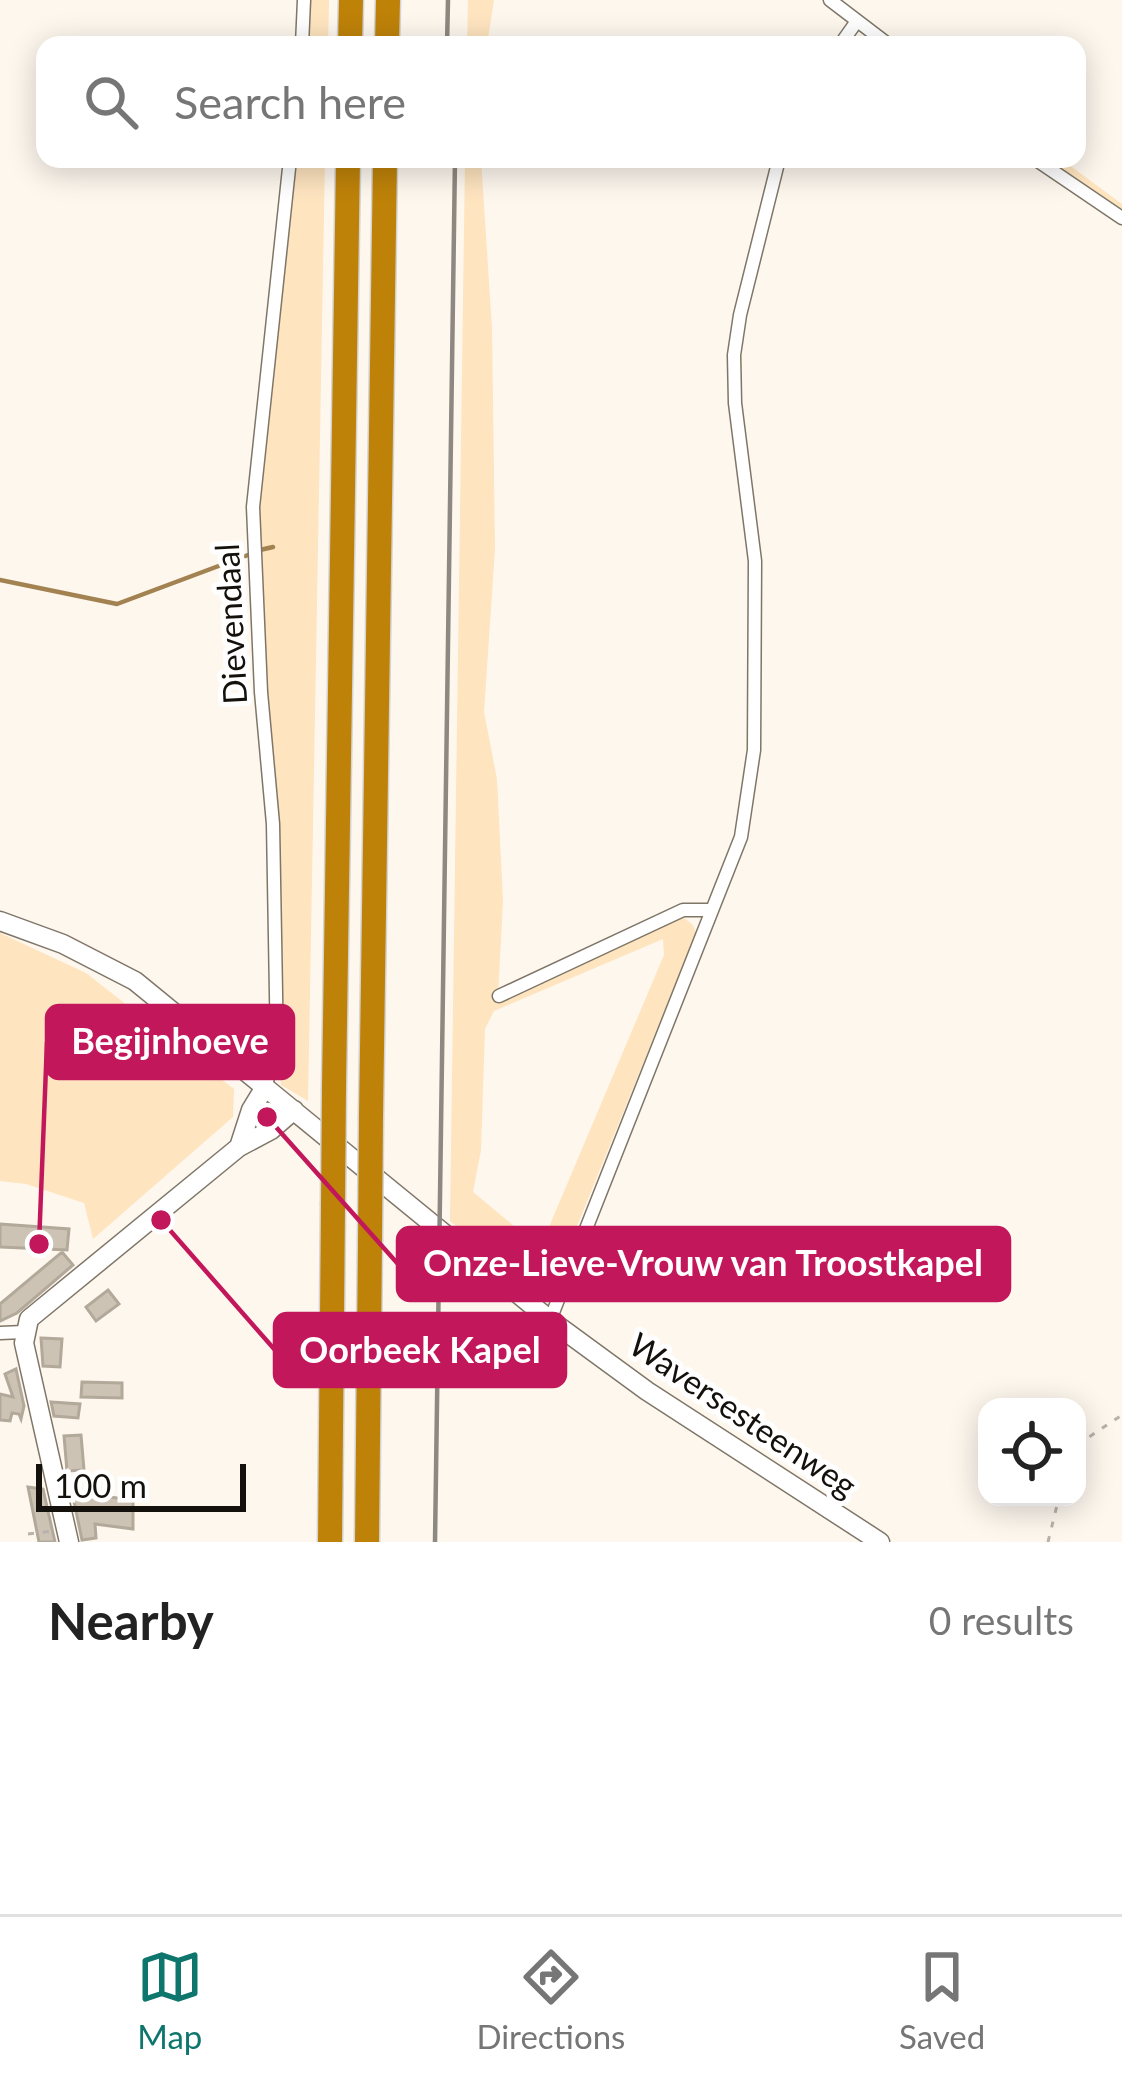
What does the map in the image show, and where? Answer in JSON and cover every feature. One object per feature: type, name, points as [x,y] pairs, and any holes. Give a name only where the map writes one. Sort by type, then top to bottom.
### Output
[{"type":"highway","points":[[350,36],[351,0]]},
{"type":"highway","points":[[387,36],[388,0]]},
{"type":"highway","points":[[330,1542],[348,168]]},
{"type":"highway","points":[[367,1542],[385,168]]},
{"type":"street","points":[[302,36],[304,0]]},
{"type":"street","points":[[830,0],[877,36]]},
{"type":"street","points":[[846,36],[857,21]]},
{"type":"street","name":"Dievendaal","points":[[265,1087],[277,1051],[273,844],[253,507],[289,168]]},
{"type":"street","points":[[550,1320],[741,837],[754,750],[754,548],[735,403],[736,338],[777,168]]},
{"type":"street","points":[[1048,168],[1122,218]]},
{"type":"street","points":[[499,996],[682,910],[712,910]]},
{"type":"street","name":"Waversesteenweg","points":[[0,921],[63,944],[135,981],[550,1320],[646,1390],[880,1542]]},
{"type":"street","points":[[238,1147],[250,1110],[265,1087]]},
{"type":"street","points":[[67,1535],[24,1332],[28,1319],[238,1147],[271,1130],[294,1110]]},
{"type":"street","points":[[0,1333],[24,1332]]},
{"type":"path","points":[[1086,1439],[1122,1415]]},
{"type":"path","points":[[1048,1542],[1057,1506]]},
{"type":"path","points":[[28,1534],[67,1535]]},
{"type":"shaded area","points":[[308,0],[329,0],[328,36],[306,36]]},
{"type":"shaded area","points":[[468,0],[494,0],[488,36],[467,36]]},
{"type":"shaded area","points":[[293,168],[325,168],[308,1101],[281,1085],[259,516]]},
{"type":"shaded area","points":[[465,168],[482,168],[492,328],[495,549],[484,712],[497,779],[503,901],[498,997],[683,917],[696,933],[558,1273],[530,1287],[450,1221]],"holes":[[[663,939],[664,955],[549,1227],[532,1241],[473,1192],[481,1150],[485,1029],[494,1011]]]},
{"type":"shaded area","points":[[1057,168],[1073,168],[1122,204],[1122,214]]},
{"type":"shaded area","points":[[0,933],[86,973],[234,1089],[233,1117],[93,1239],[84,1203],[26,1184],[0,1181]]},
{"type":"building","points":[[0,1224],[69,1229],[67,1250],[0,1247]]},
{"type":"building","points":[[62,1252],[73,1265],[17,1313],[0,1321],[0,1304]]},
{"type":"building","points":[[108,1290],[119,1304],[96,1321],[86,1307]]},
{"type":"building","points":[[41,1338],[62,1339],[60,1367],[43,1366]]},
{"type":"building","points":[[16,1369],[24,1406],[21,1419],[12,1413],[10,1421],[0,1420],[0,1394],[13,1397],[5,1374]]},
{"type":"building","points":[[82,1382],[122,1383],[122,1398],[81,1397]]},
{"type":"building","points":[[51,1402],[80,1404],[78,1418],[54,1416]]},
{"type":"building","points":[[81,1435],[84,1470],[67,1471],[64,1436]]},
{"type":"building","points":[[28,1487],[43,1489],[55,1542],[39,1542]]},
{"type":"building","points":[[72,1492],[133,1500],[133,1529],[95,1524],[96,1538],[82,1540]]},
{"type":"waterway","points":[[260,550],[273,547]]},
{"type":"waterway","points":[[0,580],[117,604],[248,555]]},
{"type":"railway","points":[[447,36],[448,0]]},
{"type":"railway","points":[[435,1542],[455,168]]},
{"type":"place","name":"Onze-Lieve-Vrouw van Troostkapel","points":[[267,1117]]},
{"type":"place","name":"Oorbeek Kapel","points":[[161,1220]]},
{"type":"place","name":"Begijnhoeve","points":[[39,1244]]}]
